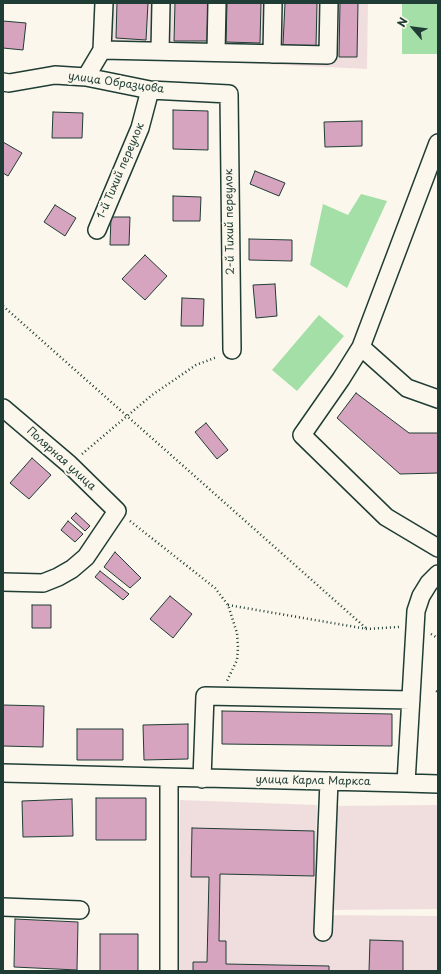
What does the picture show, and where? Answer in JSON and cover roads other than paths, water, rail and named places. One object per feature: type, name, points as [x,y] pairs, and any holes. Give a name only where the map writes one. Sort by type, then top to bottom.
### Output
[{"type":"street","points":[[86,77],[102,50],[104,3]]},
{"type":"street","points":[[160,51],[161,3]]},
{"type":"street","points":[[216,52],[217,3]]},
{"type":"street","points":[[272,54],[273,3]]},
{"type":"street","points":[[102,50],[328,55],[329,3]]},
{"type":"street","name":"улица Образцова","points":[[3,82],[9,83],[55,75],[86,77],[150,90],[229,94]]},
{"type":"street","name":"1-й Тихий переулок","points":[[96,230],[140,128],[150,90]]},
{"type":"street","name":"2-й Тихий переулок","points":[[229,94],[232,350]]},
{"type":"street","points":[[438,143],[361,347],[341,379],[302,435],[386,517],[438,548]]},
{"type":"street","points":[[361,347],[407,388],[438,399]]},
{"type":"street","name":"Полярная улица","points":[[3,408],[70,464],[117,511],[86,557],[72,569],[43,583],[3,582]]},
{"type":"street","points":[[406,783],[416,610],[421,596],[429,583],[438,574]]},
{"type":"street","points":[[202,779],[206,696],[411,700]]},
{"type":"street","name":"улица Карла Маркса","points":[[3,773],[438,784]]},
{"type":"street","points":[[169,778],[169,971]]},
{"type":"street","points":[[324,932],[329,781]]},
{"type":"street","points":[[3,907],[80,910]]}]
